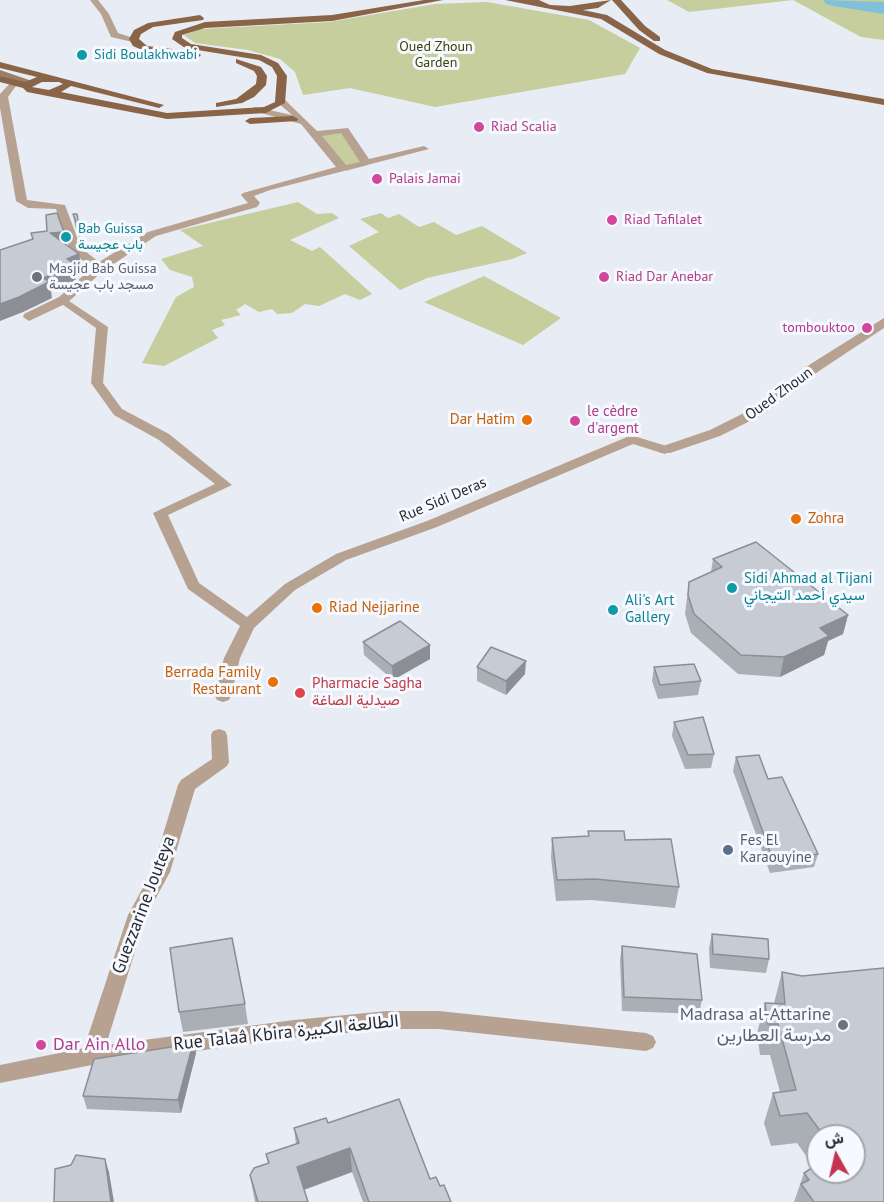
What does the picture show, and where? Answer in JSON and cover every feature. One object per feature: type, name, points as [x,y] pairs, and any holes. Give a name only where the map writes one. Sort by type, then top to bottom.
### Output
[{"type":"main road","points":[[0,63],[50,78],[62,79],[69,83],[174,108],[207,107],[239,101],[251,95],[261,85],[262,76],[258,69],[250,64],[145,48],[134,41],[135,35],[146,28],[174,20],[315,13],[398,0]]},
{"type":"main road","points":[[0,73],[28,84],[34,92],[157,115],[211,115],[275,107],[280,99],[282,76],[275,65],[261,58],[188,46],[177,39],[178,34],[190,28],[205,25],[332,18],[439,0]]},
{"type":"main road","points":[[509,0],[533,1],[604,17],[662,52],[710,71],[884,102]]},
{"type":"main road","points":[[566,9],[592,7],[607,0]]},
{"type":"main road","points":[[616,0],[657,39],[702,59],[744,70],[884,93]]},
{"type":"main road","points":[[0,80],[28,84],[50,78]]},
{"type":"main road","points":[[49,93],[63,89],[69,83]]},
{"type":"main road","points":[[211,115],[235,121],[293,119]]},
{"type":"street","points":[[94,0],[105,14],[114,35],[134,41]]},
{"type":"street","points":[[13,83],[3,97],[22,201],[28,205],[60,206],[76,250],[99,268]]},
{"type":"street","points":[[280,99],[304,121],[343,169]]},
{"type":"street","points":[[254,110],[304,121]]},
{"type":"street","points":[[315,135],[345,130],[366,163]]},
{"type":"street","points":[[29,317],[63,300],[99,268],[152,234],[253,205],[254,203],[247,196],[249,194],[424,149]]},
{"type":"street","points":[[63,300],[102,327],[97,383],[118,412],[164,437],[225,484],[160,513],[193,586],[248,625],[232,658],[223,696]]},
{"type":"street","name":"Oued Zhoun","points":[[665,450],[715,433],[759,411],[814,368],[862,339],[884,322]]},
{"type":"street","name":"Rue Sidi Deras","points":[[248,625],[290,587],[341,557],[432,524],[632,440],[665,450]]},
{"type":"street","name":"Guezzarine Jouteya","points":[[92,1056],[137,915],[161,872],[187,785],[221,762],[219,735]]},
{"type":"street","name":"Rue Talaâ Kbira الطالعة الكبيرة","points":[[0,1074],[92,1056],[284,1030],[397,1020],[439,1020],[646,1042]]},
{"type":"green space","points":[[667,0],[793,0],[689,12]]},
{"type":"green space","points":[[793,0],[884,0],[884,40],[861,37]]},
{"type":"green space","name":"Oued Zhoun Garden","points":[[487,2],[589,20],[640,48],[625,74],[435,107],[350,88],[303,95],[295,72],[280,59],[248,50],[195,43],[184,35],[201,29],[329,22],[435,4]]},
{"type":"green space","points":[[345,131],[368,165],[346,171],[318,135]]},
{"type":"green space","points":[[298,202],[317,214],[332,213],[339,218],[290,240],[312,251],[320,247],[372,294],[360,300],[345,294],[319,306],[305,304],[292,313],[277,314],[272,309],[259,312],[245,304],[236,310],[241,315],[221,320],[225,325],[212,330],[218,338],[164,366],[142,363],[176,297],[194,287],[192,277],[170,270],[161,259],[203,246],[180,230]]},
{"type":"green space","points":[[381,213],[388,218],[399,214],[419,227],[434,222],[456,235],[482,226],[527,253],[512,259],[427,278],[400,290],[349,246],[379,232],[360,219]]},
{"type":"green space","points":[[484,276],[561,318],[523,345],[424,302]]},
{"type":"building","points":[[57,213],[64,232],[50,233],[79,254],[67,259],[73,263],[67,269],[43,278],[49,282],[0,304],[0,250],[33,239],[31,233],[47,231],[46,215]]},
{"type":"building","points":[[73,214],[77,214],[80,232]]},
{"type":"building","points":[[756,542],[848,615],[820,628],[829,636],[784,657],[741,655],[694,614],[688,595],[689,582],[722,567],[713,559]]},
{"type":"building","points":[[400,621],[430,645],[392,666],[363,642]]},
{"type":"building","points":[[491,647],[526,661],[506,681],[477,667]]},
{"type":"building","points":[[694,664],[701,681],[660,685],[654,667]]},
{"type":"building","points":[[703,717],[714,754],[688,755],[674,722]]},
{"type":"building","points":[[759,755],[768,779],[782,777],[818,854],[773,860],[736,757]]},
{"type":"building","points":[[588,831],[624,831],[625,840],[671,839],[679,887],[595,879],[557,880],[552,838],[589,836]]},
{"type":"building","points":[[712,934],[768,939],[769,959],[713,954]]},
{"type":"building","points":[[232,938],[245,1004],[179,1012],[170,948]]},
{"type":"building","points":[[622,946],[697,954],[702,1000],[624,997]]},
{"type":"building","points":[[884,968],[884,1202],[814,1202],[801,1184],[806,1182],[806,1184],[866,1184],[866,1124],[815,1124],[807,1113],[780,1116],[773,1093],[796,1090],[778,1024],[768,1024],[765,1003],[785,1004],[782,972],[802,976]]},
{"type":"building","points":[[194,1040],[178,1100],[83,1096],[94,1059],[184,1045],[183,1041]]},
{"type":"building","points":[[399,1099],[430,1179],[436,1177],[440,1186],[444,1185],[451,1202],[369,1202],[350,1148],[297,1167],[308,1202],[258,1202],[250,1175],[254,1168],[269,1163],[266,1154],[299,1143],[294,1128],[326,1118],[328,1123]]},
{"type":"building","points":[[76,1155],[105,1159],[111,1202],[54,1202],[55,1169],[71,1165]]},
{"type":"waterway","points":[[833,0],[884,8]]},
{"type":"place","name":"Sidi Boulakhwabi","points":[[82,55]]},
{"type":"place","name":"Riad Scalia","points":[[479,127]]},
{"type":"place","name":"Palais Jamai","points":[[377,179]]},
{"type":"place","name":"Riad Tafilalet","points":[[612,220]]},
{"type":"place","name":"Bab Guissa باب عجيسة","points":[[66,237]]},
{"type":"place","name":"Masjid Bab Guissa مسجد باب عجيسة","points":[[37,277]]},
{"type":"place","name":"Riad Dar Anebar","points":[[604,277]]},
{"type":"place","name":"tombouktoo","points":[[867,328]]},
{"type":"place","name":"Dar Hatim","points":[[527,420]]},
{"type":"place","name":"le cèdre d'argent","points":[[575,421]]},
{"type":"place","name":"Zohra","points":[[796,519]]},
{"type":"place","name":"Sidi Ahmad al Tijani سيدي أحمد التيجاني","points":[[732,588]]},
{"type":"place","name":"Riad Nejjarine","points":[[317,608]]},
{"type":"place","name":"Ali's Art Gallery","points":[[613,610]]},
{"type":"place","name":"Berrada Family Restaurant","points":[[273,682]]},
{"type":"place","name":"Pharmacie Sagha صيدلية الصاغة","points":[[300,693]]},
{"type":"place","name":"Fes El Karaouyine","points":[[728,850]]},
{"type":"place","name":"Madrasa al-Attarine مدرسة العطارين","points":[[843,1025]]},
{"type":"place","name":"Dar Ain Allo","points":[[41,1045]]}]
